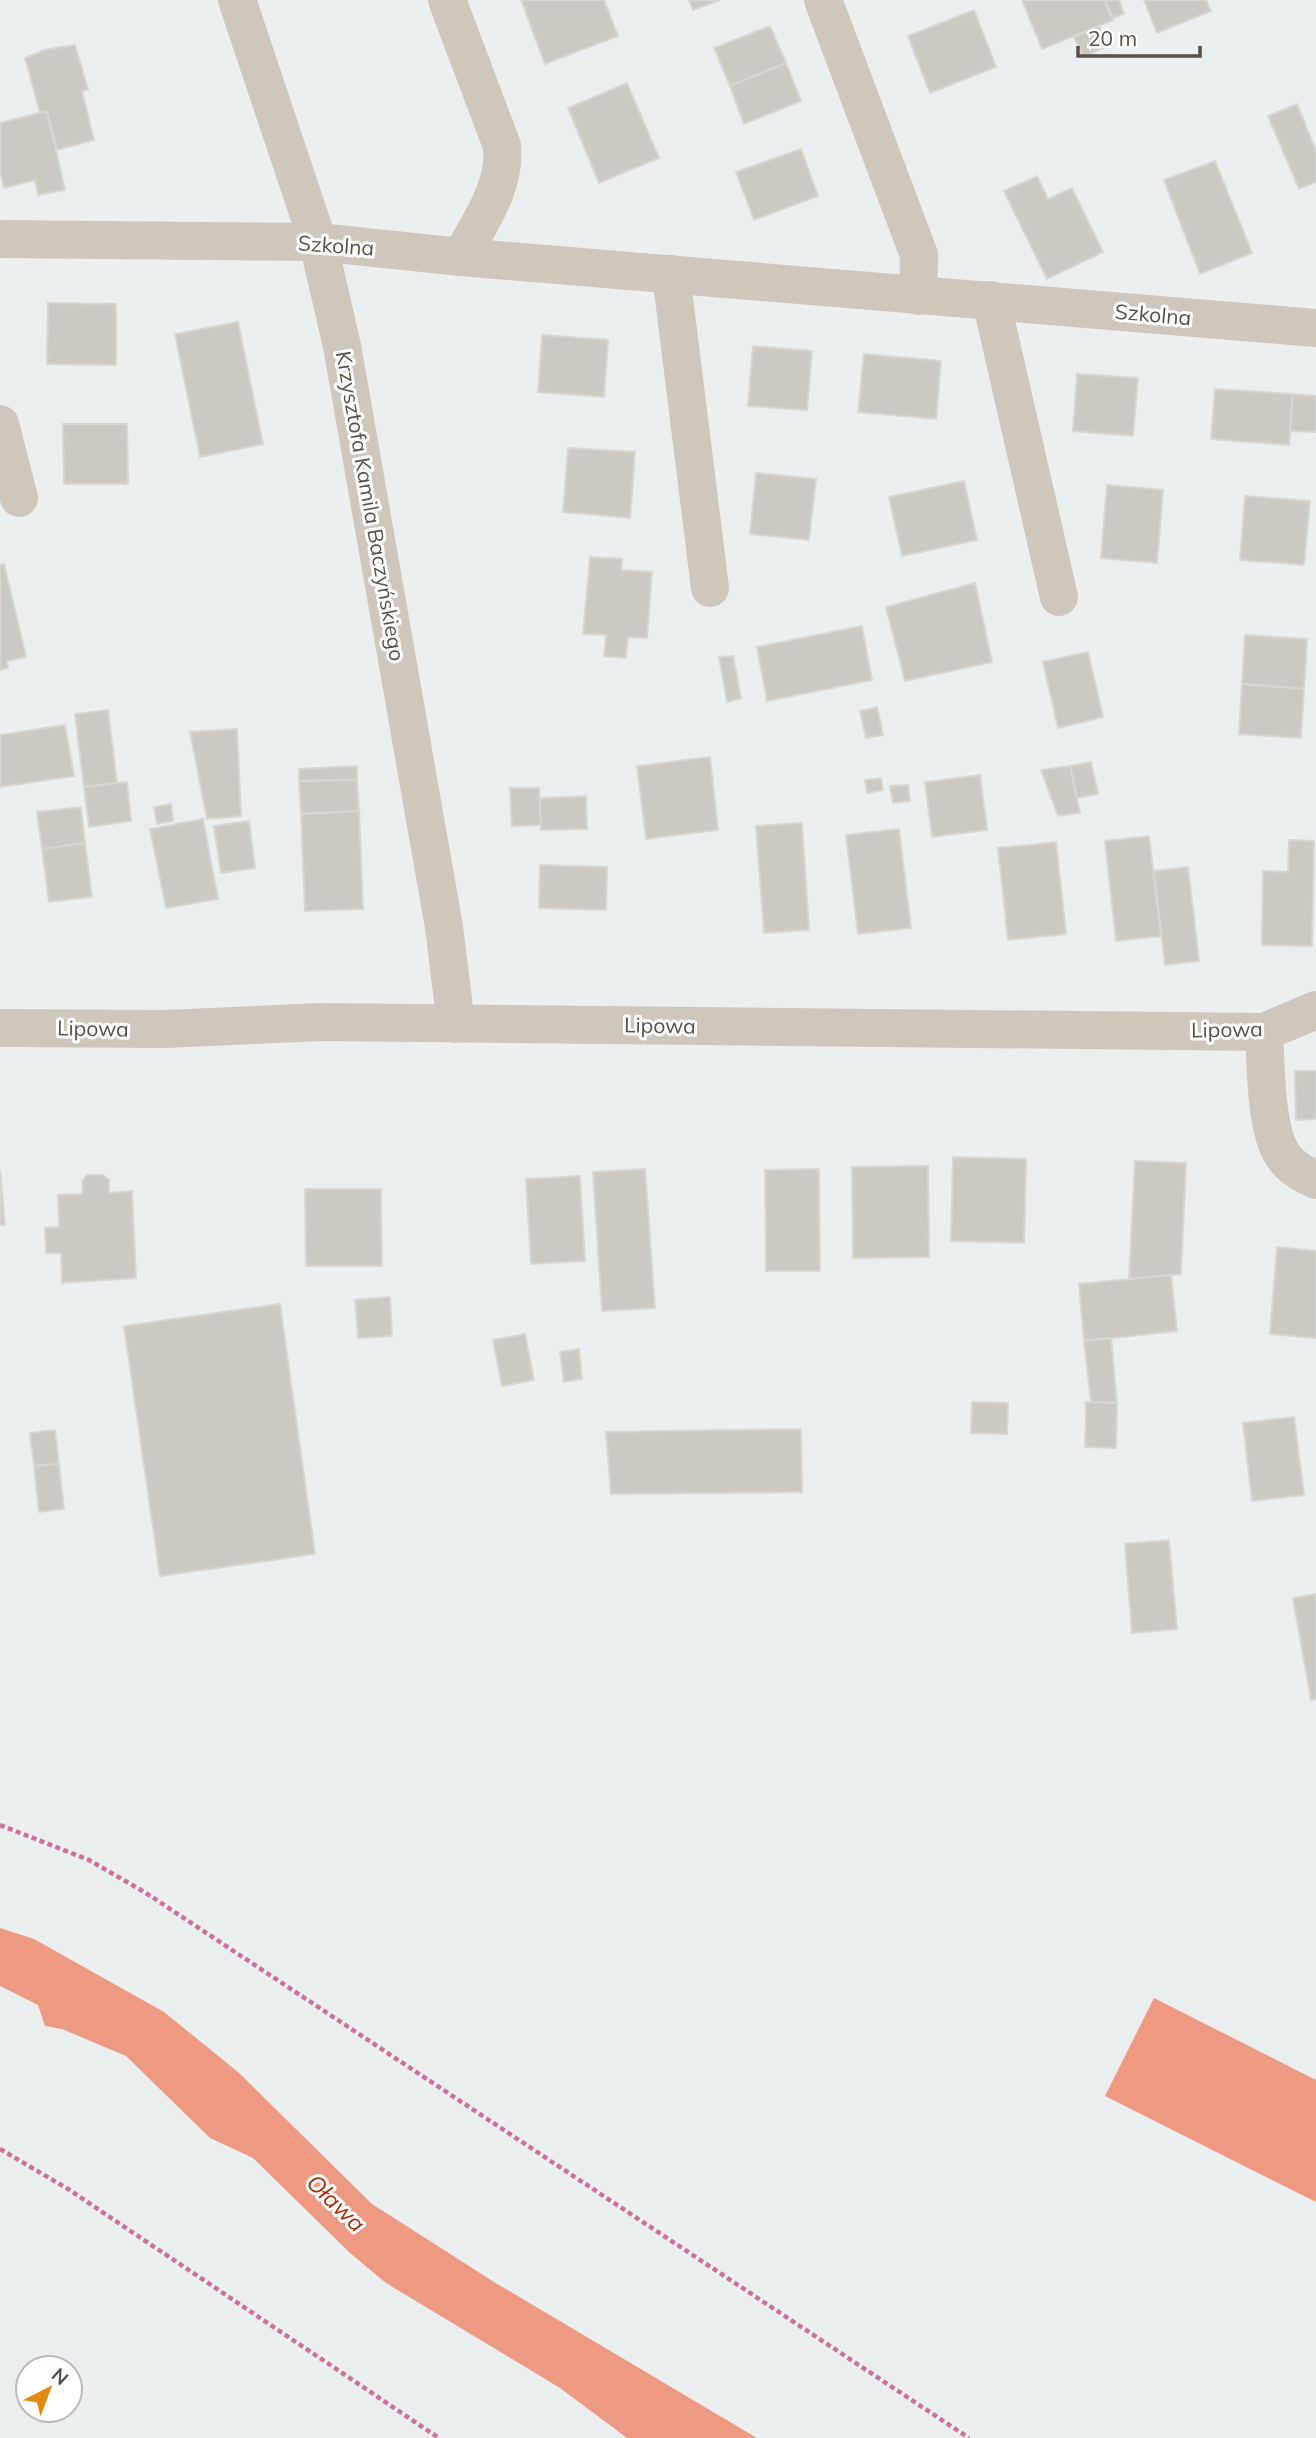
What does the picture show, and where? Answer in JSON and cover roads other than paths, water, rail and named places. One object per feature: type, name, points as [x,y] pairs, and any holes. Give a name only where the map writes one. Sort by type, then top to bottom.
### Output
[{"type":"street","name":"Krzysztofa Kamila Baczyńskiego","points":[[237,0],[318,242],[344,359],[444,927],[456,1024]]},
{"type":"street","points":[[447,0],[502,146],[504,166],[493,198],[461,257]]},
{"type":"street","points":[[831,2],[919,255],[918,296]]},
{"type":"street","name":"Szkolna","points":[[0,239],[318,242],[461,257],[1316,328]]},
{"type":"street","points":[[671,274],[710,588]]},
{"type":"street","points":[[991,300],[1059,597]]},
{"type":"street","points":[[0,424],[19,498]]},
{"type":"street","name":"Lipowa","points":[[0,1028],[165,1029],[321,1023],[1264,1032],[1316,1010]]},
{"type":"street","points":[[1264,1032],[1273,1134],[1289,1163],[1316,1180]]},
{"type":"water","name":"Oława","points":[[0,1928],[34,1939],[164,2012],[238,2072],[372,2204],[494,2282],[757,2438],[627,2438],[560,2388],[386,2283],[350,2253],[253,2158],[210,2138],[126,2056],[62,2029],[45,2026],[38,2005],[0,1986]]},
{"type":"water","points":[[1154,1998],[1316,2080],[1316,2202],[1105,2096]]}]
